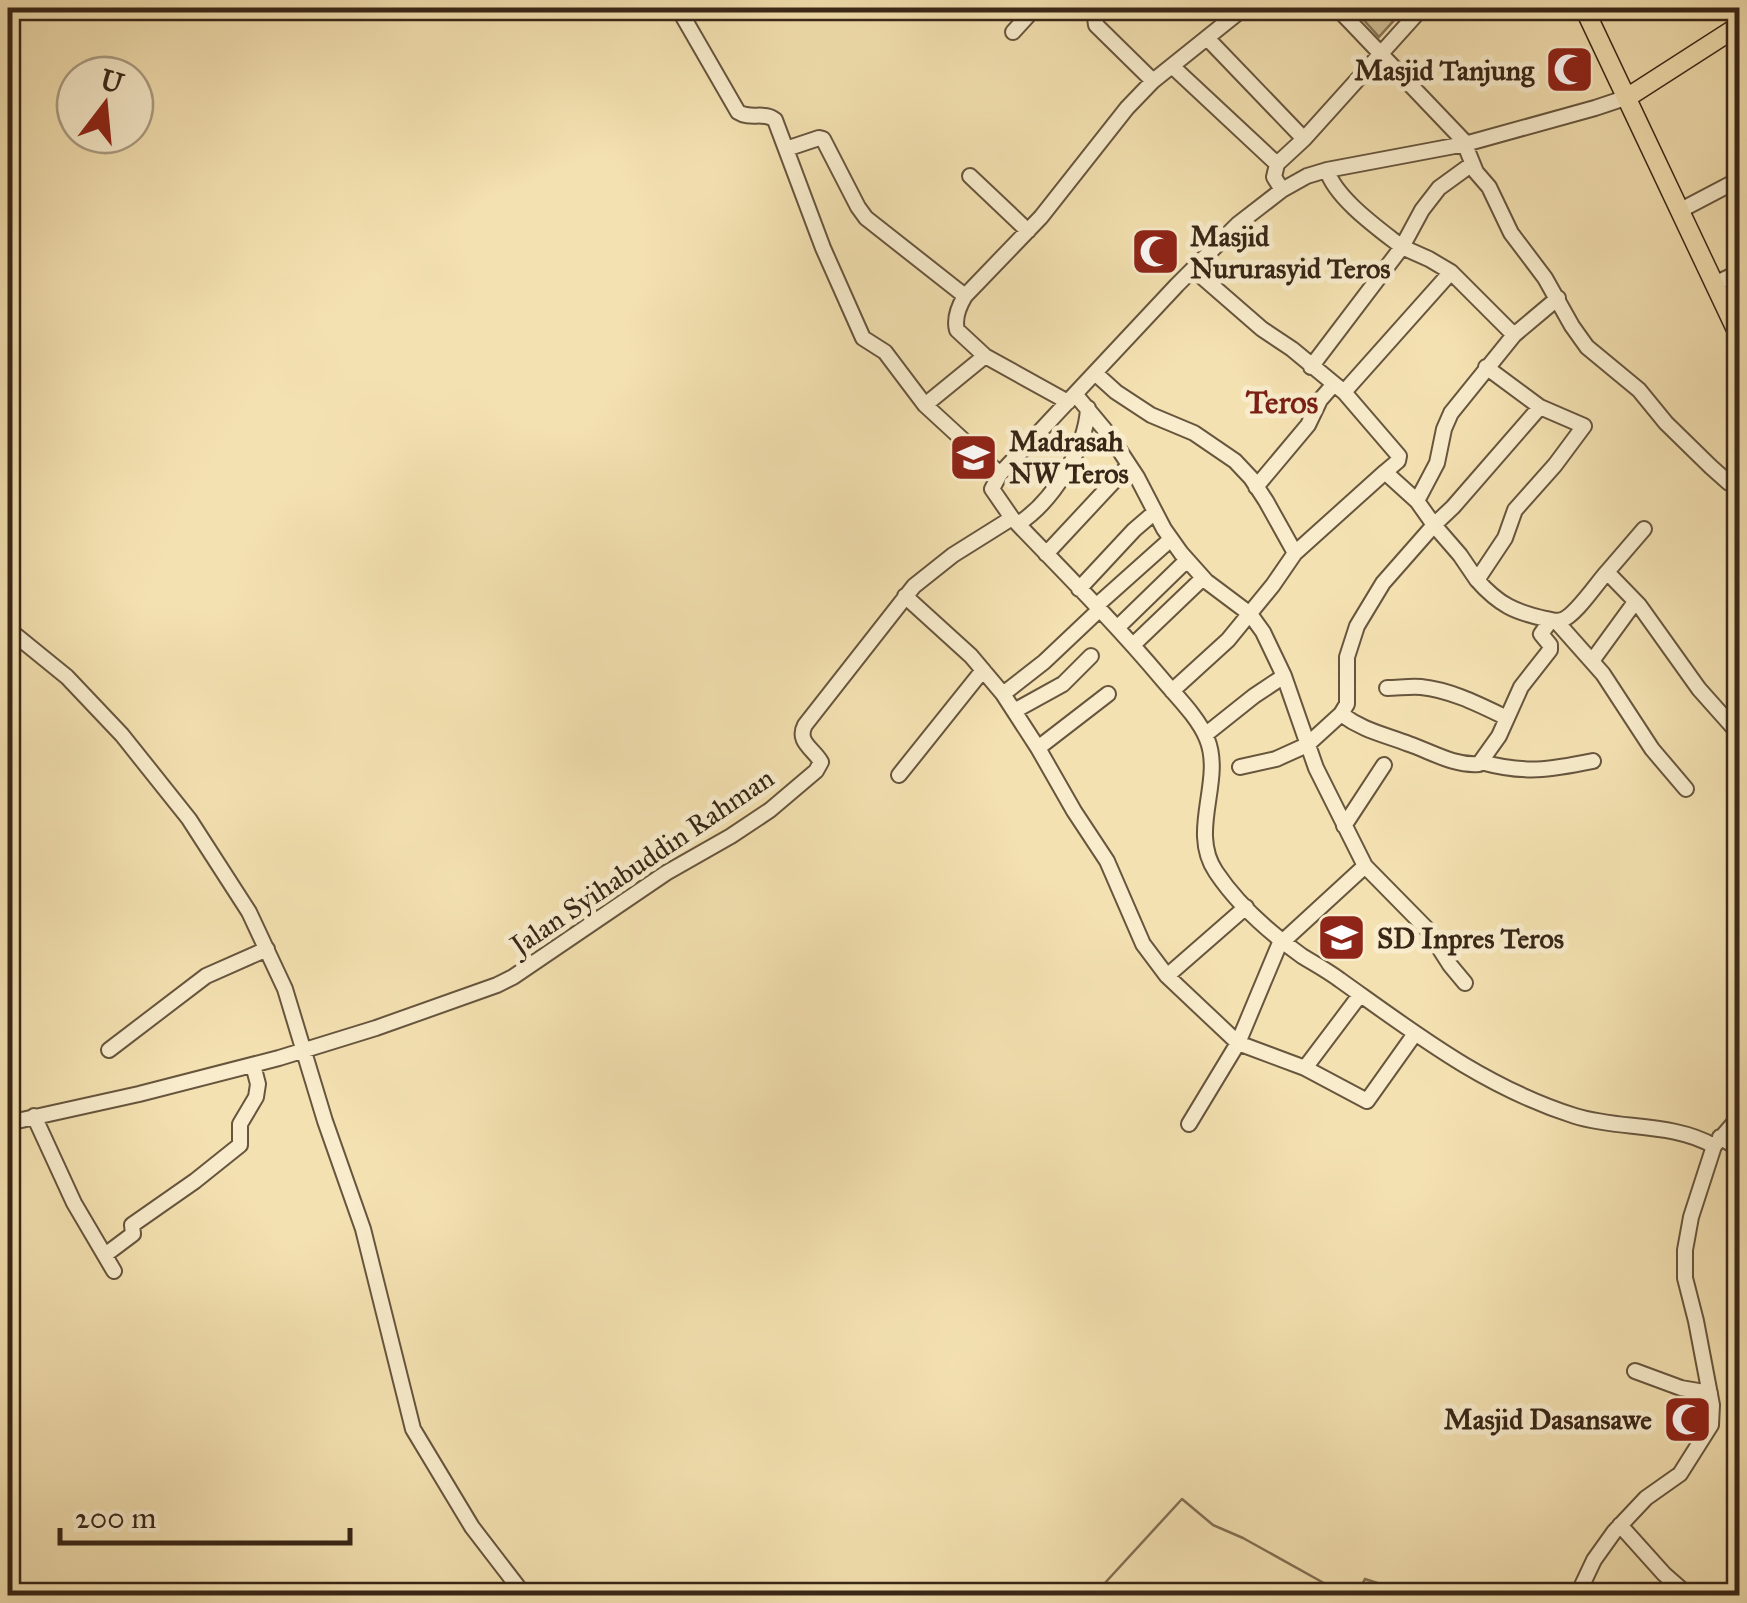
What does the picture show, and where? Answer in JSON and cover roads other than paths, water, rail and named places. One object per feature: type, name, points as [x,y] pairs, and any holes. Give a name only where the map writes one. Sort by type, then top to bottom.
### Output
[{"type":"main road","points":[[1584,8],[1740,338]]},
{"type":"main road","points":[[1628,97],[1740,25]]},
{"type":"street","points":[[678,8],[738,112],[750,117],[772,116],[823,248],[864,338],[885,352],[925,405],[1000,474]]},
{"type":"street","points":[[1013,32],[1035,8]]},
{"type":"street","points":[[1102,8],[1095,18],[1096,25],[1153,81]]},
{"type":"street","points":[[1244,8],[1153,81],[1127,108],[1028,231],[965,296],[957,330],[985,356],[1088,408],[1129,465],[1187,560],[1250,614],[1274,651],[1307,745],[1365,866],[1428,929],[1465,982]]},
{"type":"street","points":[[1337,8],[1465,144],[1472,164],[1515,240],[1536,265],[1587,347],[1638,390],[1711,467],[1729,483],[1740,485]]},
{"type":"street","points":[[1282,190],[1274,177],[1277,164],[1422,8]]},
{"type":"street","points":[[1207,38],[1304,139]]},
{"type":"street","points":[[1172,66],[1277,164]]},
{"type":"street","points":[[1628,97],[1465,144],[1327,170],[1282,190],[1238,224],[1193,269],[1000,474],[992,489],[1015,521],[1133,645],[1205,735],[1212,758],[1206,816],[1207,856],[1246,907],[1283,941],[1414,1035],[1477,1072],[1553,1108],[1606,1124],[1679,1133],[1740,1150]]},
{"type":"street","points":[[786,150],[823,139],[866,218],[965,296]]},
{"type":"street","points":[[1310,366],[1402,247],[1438,188],[1472,164]]},
{"type":"street","points":[[1327,170],[1331,182],[1358,210],[1402,247],[1451,272],[1514,335]]},
{"type":"street","points":[[970,176],[1028,231]]},
{"type":"street","points":[[1680,211],[1740,179]]},
{"type":"street","points":[[1172,691],[1220,648],[1295,553],[1398,461],[1398,456],[1339,388],[1236,308],[1193,269]]},
{"type":"street","points":[[1256,487],[1308,425],[1320,400],[1339,388],[1451,272]]},
{"type":"street","points":[[1714,284],[1740,272]]},
{"type":"street","points":[[1417,501],[1436,463],[1451,414],[1514,335],[1558,298]]},
{"type":"street","points":[[925,405],[985,356]]},
{"type":"street","points":[[1478,580],[1505,538],[1515,510],[1584,428],[1540,407],[1486,368]]},
{"type":"street","points":[[1095,373],[1158,419],[1205,439],[1234,461],[1256,487],[1295,553]]},
{"type":"street","points":[[1240,767],[1276,759],[1307,745],[1342,714],[1347,704],[1347,657],[1357,626],[1382,584],[1540,407]]},
{"type":"street","name":"Jalan Syihabuddin Rahman","points":[[8,1123],[302,1052],[512,978],[666,873],[731,836],[770,810],[820,766],[819,758],[803,741],[802,730],[923,577],[953,555],[1039,508],[1083,438],[1088,408]]},
{"type":"street","points":[[1046,554],[1129,465]]},
{"type":"street","points":[[1385,472],[1417,501],[1491,595],[1527,616],[1553,620],[1568,617],[1644,529]]},
{"type":"street","points":[[1078,588],[1155,512]]},
{"type":"street","points":[[1004,694],[1044,662],[1171,539]]},
{"type":"street","points":[[1117,628],[1187,560]]},
{"type":"street","points":[[1606,572],[1635,602],[1699,689],[1740,734]]},
{"type":"street","points":[[1133,645],[1204,578]]},
{"type":"street","points":[[906,596],[1004,694],[1107,862],[1143,944],[1167,976],[1238,1043],[1305,1068],[1366,1101],[1414,1035]]},
{"type":"street","points":[[1592,661],[1635,602]]},
{"type":"street","points":[[1342,714],[1371,732],[1445,759],[1476,765],[1499,736],[1521,687],[1550,650],[1542,634],[1553,620]]},
{"type":"street","points":[[1553,620],[1592,661],[1652,749],[1686,789]]},
{"type":"street","points":[[8,629],[67,677],[152,770],[232,882],[268,949],[363,1229],[413,1428],[472,1527],[526,1596]]},
{"type":"street","points":[[1014,711],[1063,684],[1090,656]]},
{"type":"street","points":[[899,775],[983,670]]},
{"type":"street","points":[[1205,735],[1284,676]]},
{"type":"street","points":[[1387,688],[1430,689],[1472,700],[1507,718]]},
{"type":"street","points":[[1038,748],[1108,694]]},
{"type":"street","points":[[1481,762],[1530,771],[1593,761]]},
{"type":"street","points":[[1344,826],[1384,765]]},
{"type":"street","points":[[1189,1124],[1238,1043],[1278,948],[1365,866]]},
{"type":"street","points":[[1167,976],[1246,907]]},
{"type":"street","points":[[109,1050],[206,976],[268,949]]},
{"type":"street","points":[[1305,1068],[1360,995]]},
{"type":"street","points":[[105,1255],[133,1234],[132,1224],[240,1145],[240,1124],[256,1097],[258,1084],[253,1065]]},
{"type":"street","points":[[34,1116],[74,1203],[114,1271]]},
{"type":"street","points":[[1576,1596],[1594,1560],[1620,1526],[1646,1498],[1676,1478],[1711,1425],[1710,1393],[1684,1266],[1691,1218],[1717,1142],[1740,1116]]},
{"type":"street","points":[[1635,1371],[1681,1388],[1710,1393]]},
{"type":"street","points":[[1620,1526],[1689,1596]]},
{"type":"waterway","points":[[1093,1596],[1182,1499],[1213,1525],[1353,1596]]},
{"type":"place","name":"Masjid Tanjung","points":[[1569,70]]},
{"type":"place","name":"Masjid Nururasyid Teros","points":[[1155,252]]},
{"type":"place","name":"Madrasah NW Teros","points":[[974,457]]},
{"type":"place","name":"SD Inpres Teros","points":[[1342,938]]},
{"type":"place","name":"Masjid Dasansawe","points":[[1687,1419]]},
{"type":"district","name":"Teros","points":[[1282,402]]}]
